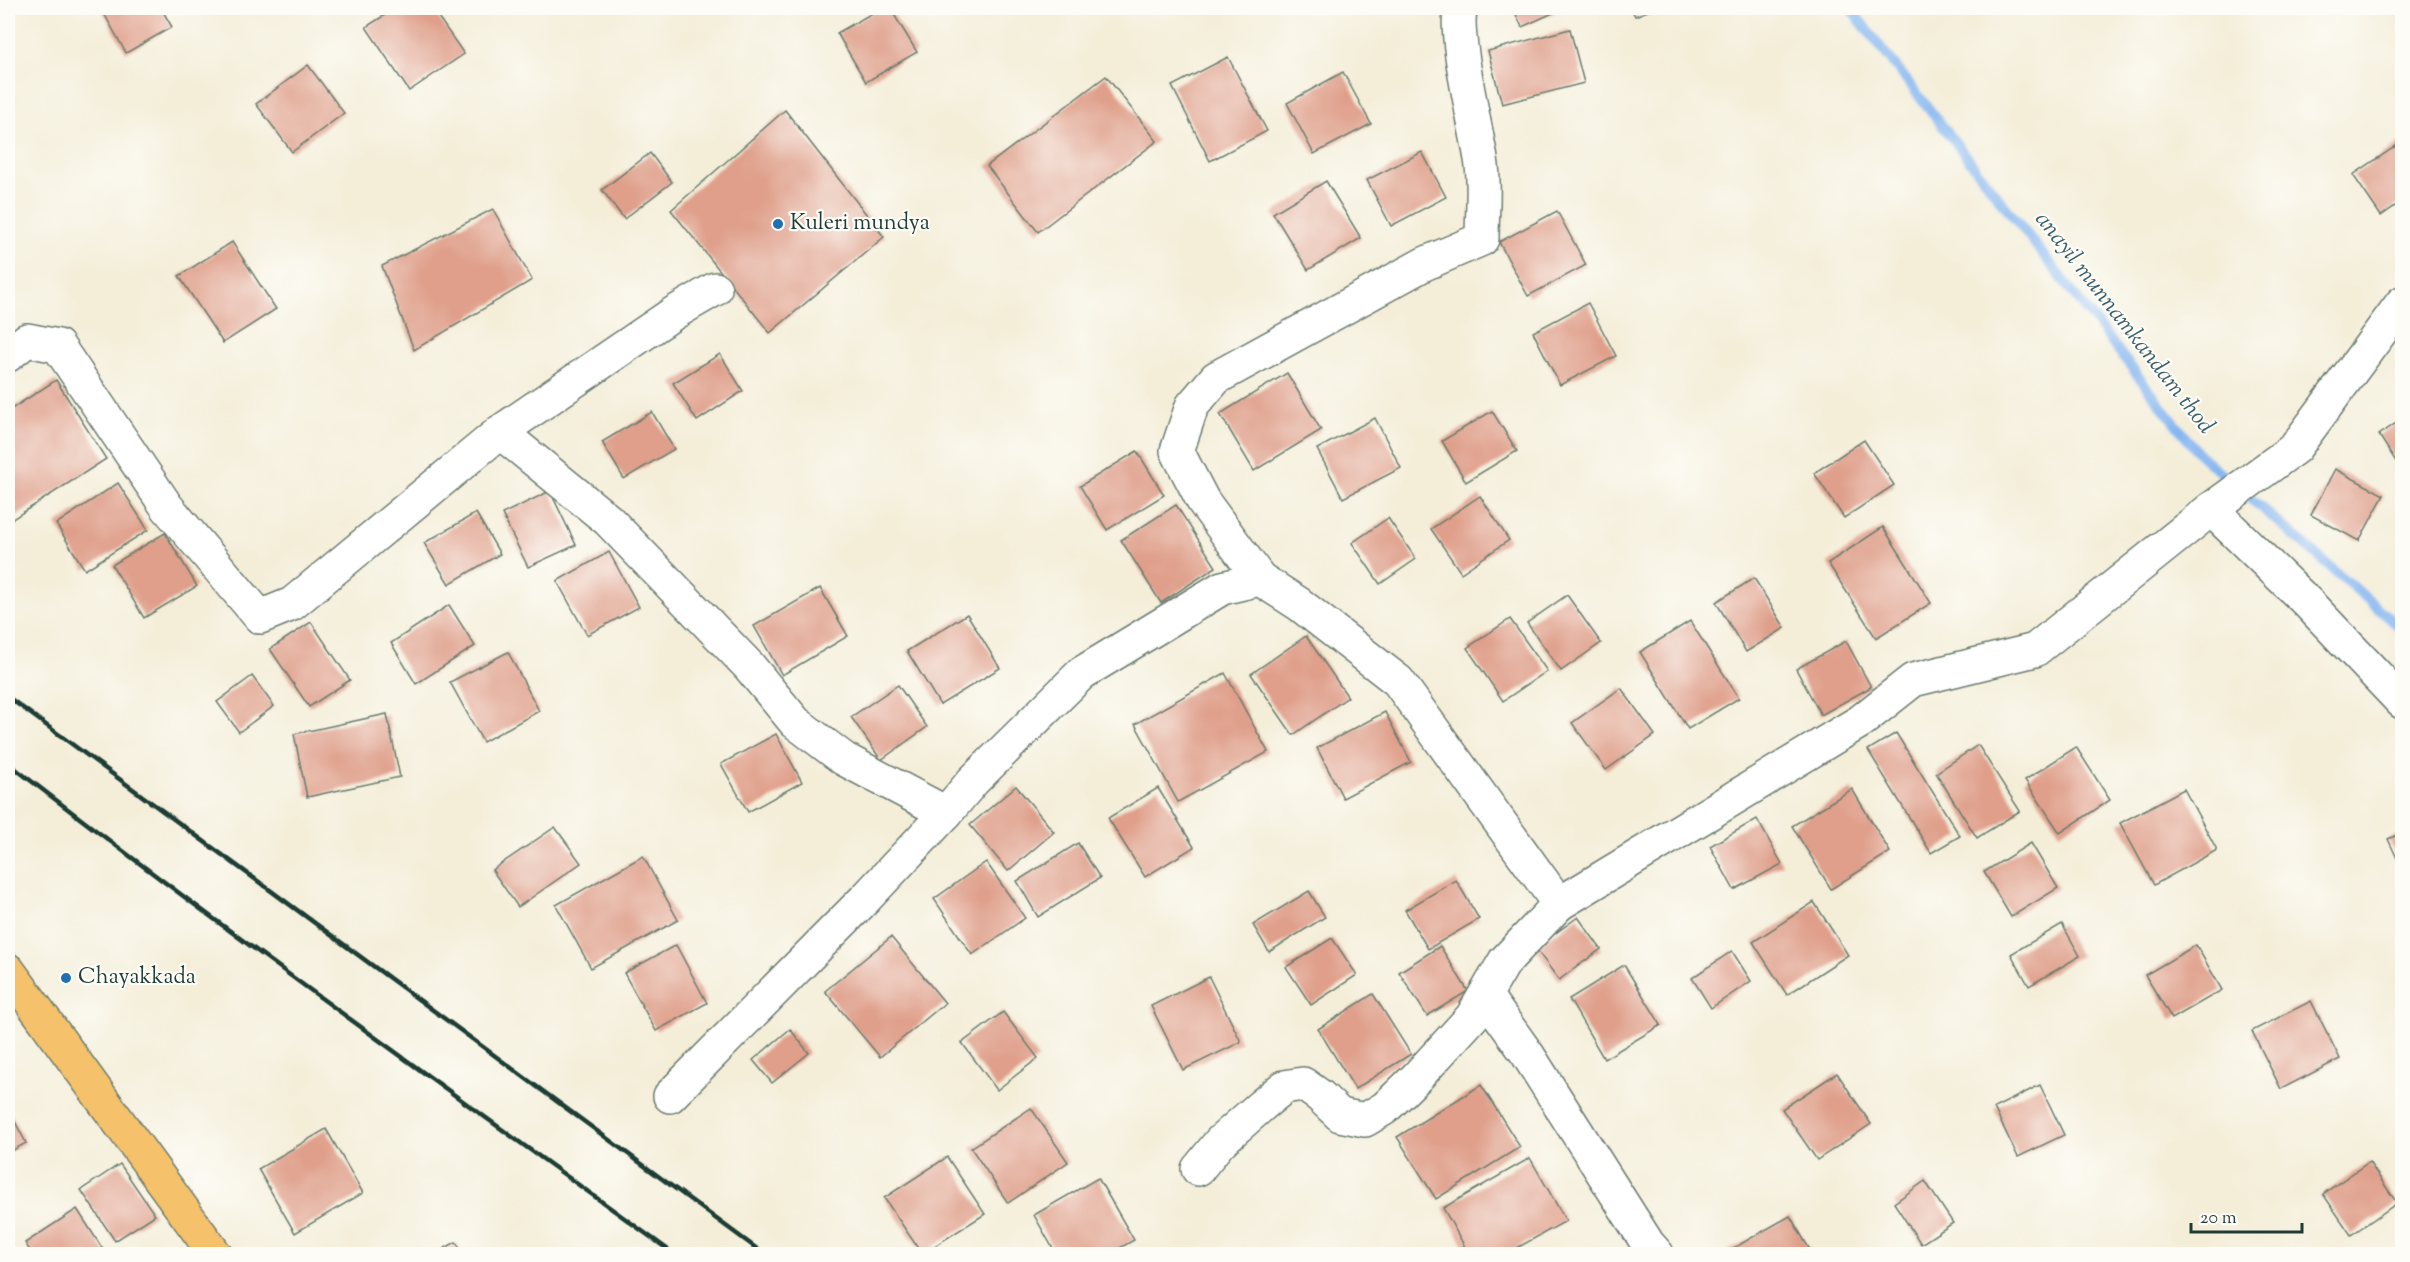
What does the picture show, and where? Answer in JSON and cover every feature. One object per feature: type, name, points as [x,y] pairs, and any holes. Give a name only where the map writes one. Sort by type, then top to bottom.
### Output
[{"type":"main road","points":[[8,970],[215,1254]]},
{"type":"street","points":[[1461,8],[1458,15],[1463,59],[1482,168],[1482,239],[1424,264],[1216,378],[1191,406],[1177,451],[1203,501],[1260,579],[1299,604],[1398,681],[1559,904]]},
{"type":"street","points":[[8,355],[27,340],[58,346],[167,507],[260,617],[292,604],[500,432],[655,326],[715,289]]},
{"type":"street","points":[[1198,1169],[1220,1142],[1284,1087],[1303,1084],[1340,1115],[1365,1120],[1385,1108],[1473,1017],[1505,961],[1559,904],[1861,721],[1913,680],[2035,650],[2218,504],[2295,448],[2403,303]]},
{"type":"street","points":[[500,432],[608,519],[749,666],[795,722],[844,759],[946,813]]},
{"type":"street","points":[[2218,504],[2307,602],[2403,702]]},
{"type":"street","points":[[670,1096],[866,898],[973,781],[1082,673],[1222,588],[1260,579]]},
{"type":"street","points":[[1485,995],[1528,1054],[1648,1244],[1657,1254]]},
{"type":"building","points":[[101,8],[161,8],[172,27],[126,53]]},
{"type":"building","points":[[396,8],[432,8],[464,54],[409,91],[366,27]]},
{"type":"building","points":[[881,8],[890,8],[917,52],[866,82],[837,33]]},
{"type":"building","points":[[1513,8],[1564,8],[1522,27]]},
{"type":"building","points":[[1631,8],[1655,8],[1635,16]]},
{"type":"building","points":[[1570,29],[1584,83],[1502,104],[1488,51]]},
{"type":"building","points":[[1228,57],[1267,131],[1210,161],[1172,86]]},
{"type":"building","points":[[308,65],[344,113],[292,152],[256,104]]},
{"type":"building","points":[[1343,72],[1371,124],[1314,154],[1287,103]]},
{"type":"building","points":[[1106,76],[1157,141],[1038,232],[987,166]]},
{"type":"building","name":"Kuleri mundya","points":[[785,110],[884,237],[770,333],[671,210]]},
{"type":"building","points":[[2402,142],[2402,201],[2381,216],[2353,175]]},
{"type":"building","points":[[1422,152],[1446,197],[1391,226],[1367,180]]},
{"type":"building","points":[[650,153],[672,182],[624,219],[602,190]]},
{"type":"building","points":[[1326,181],[1361,238],[1308,270],[1273,213]]},
{"type":"building","points":[[493,209],[532,280],[414,350],[382,266]]},
{"type":"building","points":[[1557,211],[1586,265],[1528,296],[1499,242]]},
{"type":"building","points":[[232,242],[276,309],[223,343],[179,276]]},
{"type":"building","points":[[1588,303],[1616,356],[1560,385],[1533,332]]},
{"type":"building","points":[[720,354],[743,391],[697,421],[673,383]]},
{"type":"building","points":[[1287,373],[1321,430],[1254,471],[1220,414]]},
{"type":"building","points":[[56,380],[106,459],[8,522],[8,411]]},
{"type":"building","points":[[1492,411],[1517,451],[1466,482],[1442,441]]},
{"type":"building","points":[[652,412],[674,449],[624,479],[602,442]]},
{"type":"building","points":[[1375,418],[1401,468],[1343,498],[1317,449]]},
{"type":"building","points":[[2402,419],[2402,471],[2379,435]]},
{"type":"building","points":[[1864,440],[1894,485],[1844,518],[1814,473]]},
{"type":"building","points":[[1137,451],[1164,495],[1107,530],[1080,486]]},
{"type":"building","points":[[2335,469],[2384,495],[2359,541],[2311,515]]},
{"type":"building","points":[[118,483],[148,530],[85,570],[56,524]]},
{"type":"building","points":[[550,491],[576,545],[528,567],[502,514]]},
{"type":"building","points":[[1480,496],[1509,540],[1461,573],[1431,529]]},
{"type":"building","points":[[1176,505],[1216,567],[1161,603],[1121,540]]},
{"type":"building","points":[[476,513],[500,554],[449,584],[424,543]]},
{"type":"building","points":[[1388,518],[1416,559],[1380,584],[1352,543]]},
{"type":"building","points":[[1883,527],[1931,603],[1876,638],[1828,563]]},
{"type":"building","points":[[165,533],[197,586],[144,618],[112,565]]},
{"type":"building","points":[[609,552],[639,607],[587,635],[557,581]]},
{"type":"building","points":[[1754,578],[1785,628],[1746,652],[1716,602]]},
{"type":"building","points":[[820,588],[848,636],[782,675],[754,626]]},
{"type":"building","points":[[1567,595],[1601,643],[1561,671],[1527,623]]},
{"type":"building","points":[[449,605],[475,646],[416,684],[391,643]]},
{"type":"building","points":[[967,614],[1000,668],[940,705],[907,651]]},
{"type":"building","points":[[1510,619],[1547,671],[1503,701],[1467,648]]},
{"type":"building","points":[[1690,621],[1739,698],[1688,729],[1640,652]]},
{"type":"building","points":[[311,622],[350,680],[309,707],[270,649]]},
{"type":"building","points":[[1306,636],[1348,697],[1293,735],[1251,674]]},
{"type":"building","points":[[1846,641],[1871,687],[1821,715],[1796,669]]},
{"type":"building","points":[[508,652],[539,711],[483,742],[450,682]]},
{"type":"building","points":[[1225,673],[1268,752],[1178,802],[1135,724]]},
{"type":"building","points":[[252,676],[274,706],[239,732],[217,702]]},
{"type":"building","points":[[898,685],[927,727],[881,760],[851,717]]},
{"type":"building","points":[[1621,688],[1655,735],[1606,770],[1572,723]]},
{"type":"building","points":[[1385,712],[1411,762],[1343,798],[1317,748]]},
{"type":"building","points":[[387,714],[400,777],[307,797],[294,734]]},
{"type":"building","points":[[1896,733],[1960,836],[1931,853],[1868,750]]},
{"type":"building","points":[[776,734],[802,782],[748,812],[721,764]]},
{"type":"building","points":[[1978,745],[2020,811],[1977,838],[1936,773]]},
{"type":"building","points":[[2076,747],[2110,800],[2060,833],[2025,780]]},
{"type":"building","points":[[1016,786],[1054,832],[1008,871],[970,825]]},
{"type":"building","points":[[1158,788],[1194,847],[1145,877],[1108,818]]},
{"type":"building","points":[[1852,789],[1890,852],[1831,889],[1792,826]]},
{"type":"building","points":[[2184,789],[2217,850],[2154,885],[2120,823]]},
{"type":"building","points":[[1757,819],[1782,864],[1734,890],[1710,846]]},
{"type":"building","points":[[555,827],[581,863],[518,907],[492,870]]},
{"type":"building","points":[[2402,833],[2402,869],[2388,839]]},
{"type":"building","points":[[1078,843],[1100,878],[1038,917],[1017,881]]},
{"type":"building","points":[[2031,843],[2058,888],[2011,917],[1984,872]]},
{"type":"building","points":[[643,856],[678,920],[591,968],[556,905]]},
{"type":"building","points":[[986,862],[1025,918],[972,955],[934,899]]},
{"type":"building","points":[[1456,880],[1479,919],[1428,949],[1405,910]]},
{"type":"building","points":[[1309,891],[1325,917],[1269,952],[1253,925]]},
{"type":"building","points":[[1814,902],[1848,955],[1787,995],[1753,942]]},
{"type":"building","points":[[1578,917],[1601,949],[1559,980],[1535,948]]},
{"type":"building","points":[[2062,924],[2080,956],[2029,986],[2011,954]]},
{"type":"building","points":[[891,937],[945,1003],[880,1057],[825,991]]},
{"type":"building","points":[[1332,938],[1357,975],[1311,1005],[1286,967]]},
{"type":"building","points":[[676,945],[707,1003],[656,1031],[624,973]]},
{"type":"building","points":[[2196,945],[2222,990],[2172,1019],[2145,975]]},
{"type":"building","points":[[1440,946],[1468,991],[1427,1016],[1399,972]]},
{"type":"building","points":[[1732,951],[1751,981],[1711,1008],[1692,978]]},
{"type":"building","points":[[1624,965],[1661,1025],[1604,1059],[1569,999]]},
{"type":"building","points":[[1209,977],[1241,1042],[1183,1070],[1151,1006]]},
{"type":"building","points":[[1373,994],[1411,1054],[1355,1089],[1318,1029]]},
{"type":"building","points":[[2311,1001],[2340,1059],[2281,1089],[2252,1031]]},
{"type":"building","points":[[1003,1012],[1038,1058],[997,1090],[962,1043]]},
{"type":"building","points":[[790,1029],[809,1053],[772,1083],[753,1060]]},
{"type":"building","points":[[1837,1073],[1871,1124],[1817,1160],[1782,1109]]},
{"type":"building","points":[[1481,1085],[1520,1147],[1436,1199],[1397,1137]]},
{"type":"building","points":[[2040,1085],[2064,1135],[2018,1157],[1994,1108]]},
{"type":"building","points":[[8,1108],[26,1143],[8,1153]]},
{"type":"building","points":[[1031,1108],[1068,1162],[1008,1203],[971,1148]]},
{"type":"building","points":[[326,1129],[363,1193],[295,1233],[258,1169]]},
{"type":"building","points":[[947,1157],[985,1214],[922,1254],[884,1198]]},
{"type":"building","points":[[1530,1158],[1566,1221],[1506,1254],[1469,1254],[1443,1208]]},
{"type":"building","points":[[2369,1162],[2397,1203],[2351,1235],[2323,1194]]},
{"type":"building","points":[[120,1164],[155,1215],[115,1241],[81,1190]]},
{"type":"building","points":[[1098,1178],[1134,1240],[1109,1254],[1056,1254],[1034,1215]]},
{"type":"building","points":[[1925,1181],[1953,1223],[1921,1244],[1894,1203]]},
{"type":"building","points":[[77,1209],[106,1254],[32,1254],[25,1243]]},
{"type":"building","points":[[1790,1216],[1810,1250],[1802,1254],[1723,1254]]},
{"type":"building","points":[[456,1242],[463,1254],[434,1254]]},
{"type":"waterway","name":"anayil munnamkandam thod","points":[[1850,8],[2200,455],[2402,629]]},
{"type":"railway","points":[[8,697],[764,1254]]},
{"type":"railway","points":[[8,763],[256,950],[674,1254]]},
{"type":"place","name":"Kuleri mundya","points":[[778,224]]},
{"type":"place","name":"Chayakkada","points":[[66,978]]}]
